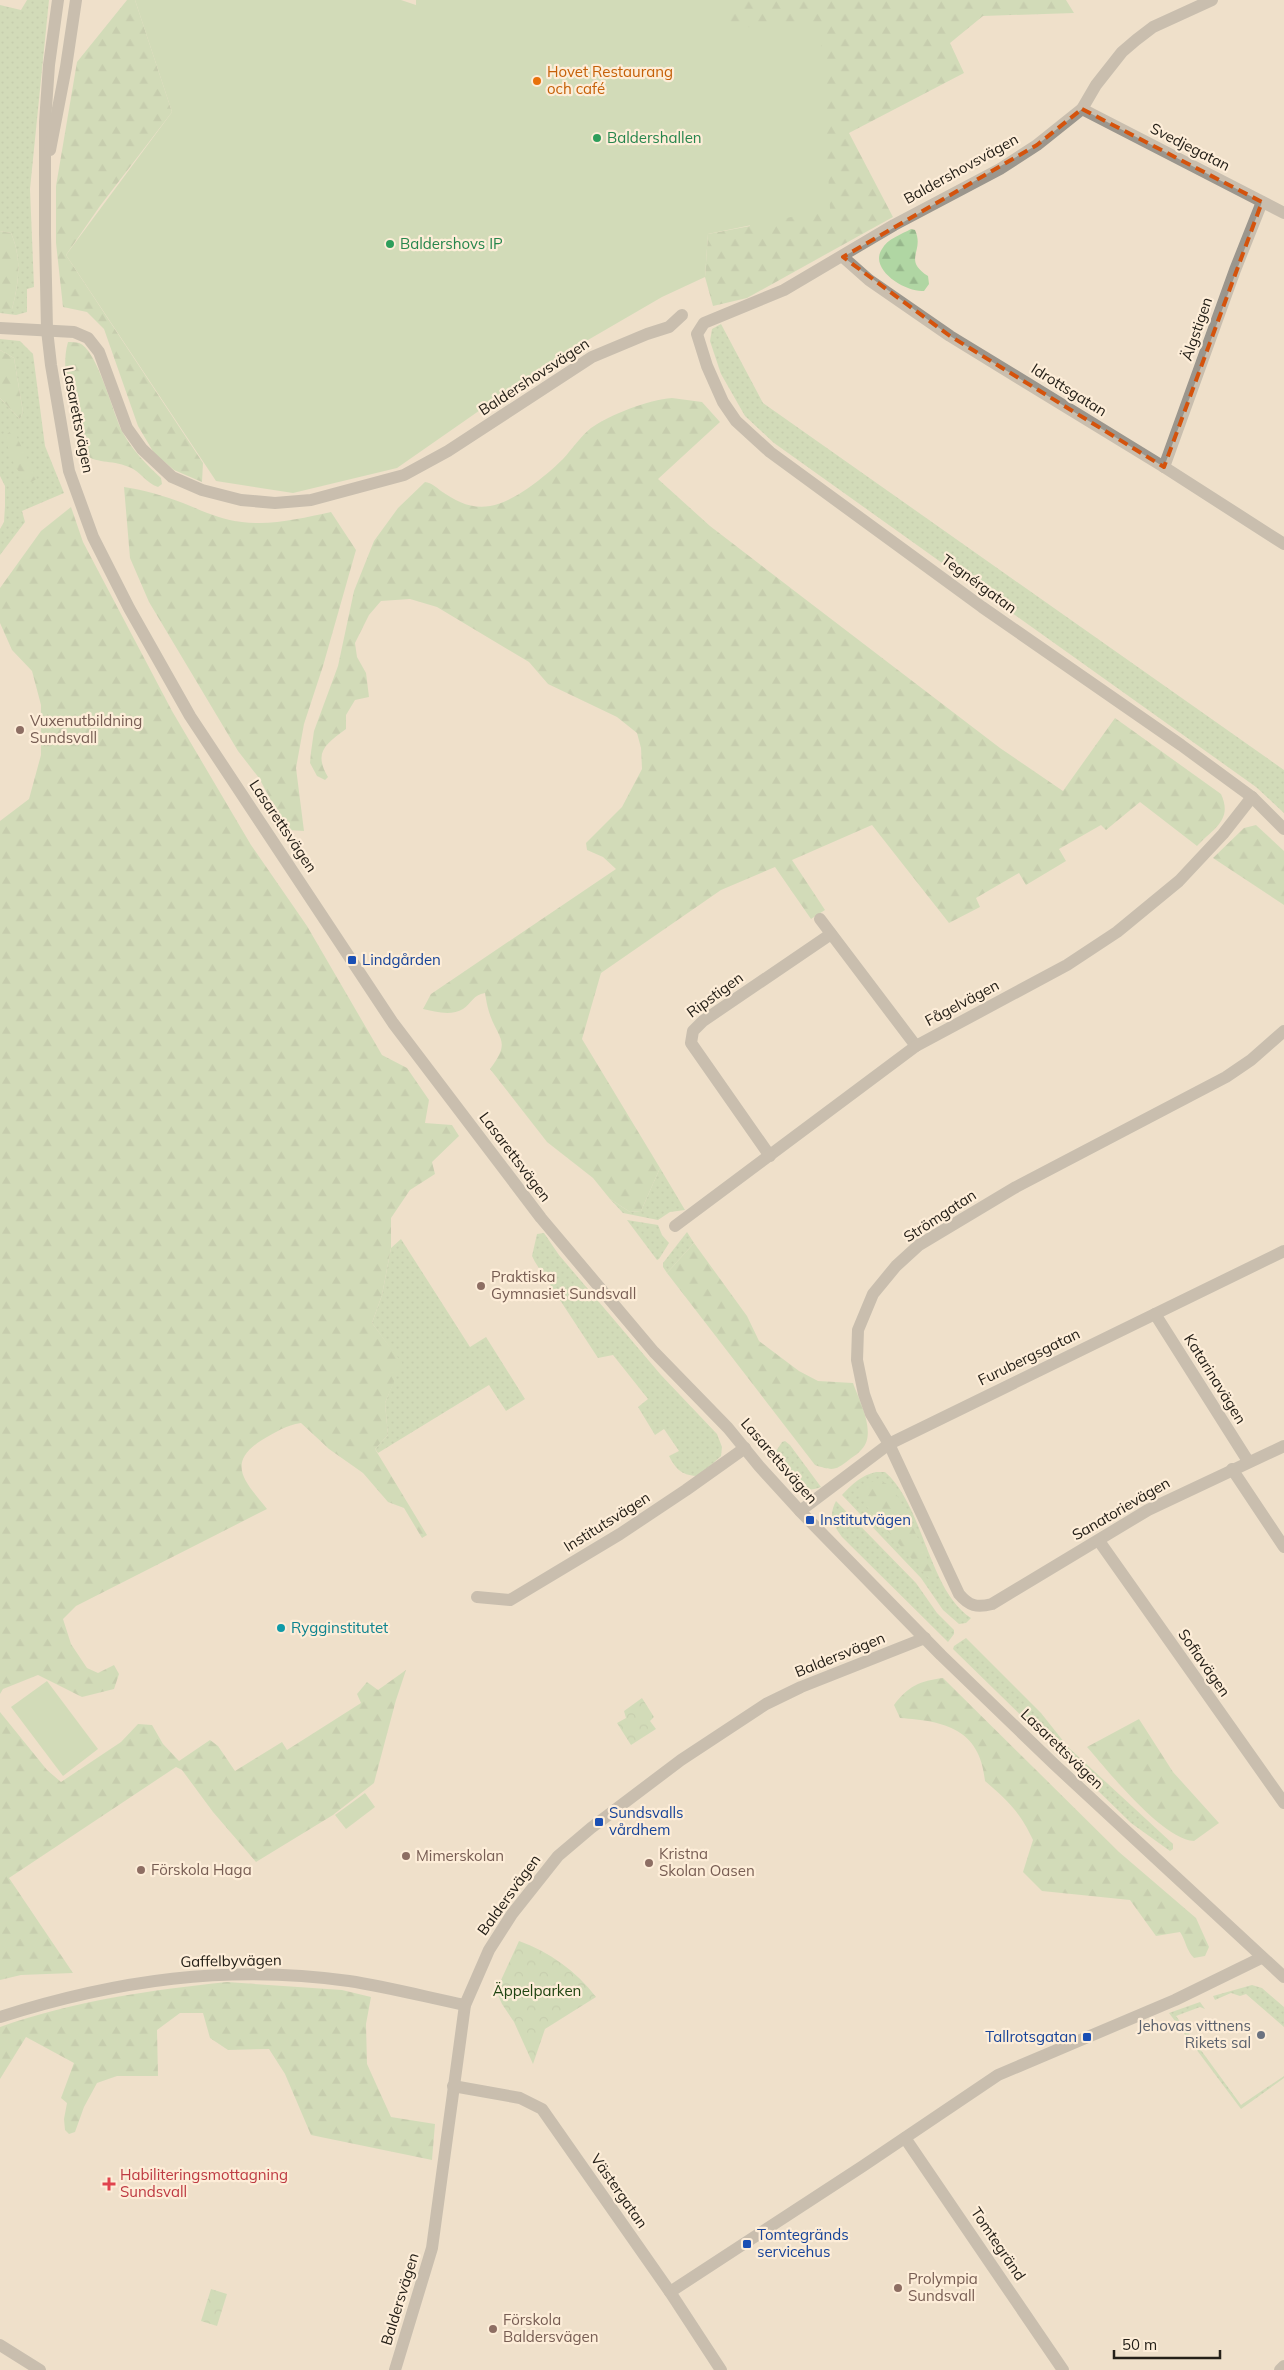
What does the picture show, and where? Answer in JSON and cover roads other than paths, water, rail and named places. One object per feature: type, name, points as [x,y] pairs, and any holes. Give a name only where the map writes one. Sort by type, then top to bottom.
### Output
[{"type":"street","name":"Lasarettsvägen","points":[[58,0],[46,112],[44,234],[47,330],[69,471],[97,544],[129,608],[190,716],[399,1031],[541,1218],[654,1352],[745,1448],[800,1510],[924,1638],[1054,1764],[1261,1958],[1284,1977]]},
{"type":"street","name":"Lasarettsvägen","points":[[46,167],[62,95],[76,0]]},
{"type":"street","name":"Baldershovsvägen","points":[[698,330],[704,323],[784,290],[894,225],[1000,169],[1037,145],[1082,109],[1096,85],[1122,52],[1136,40],[1153,27],[1212,0]]},
{"type":"street","name":"Svedjegatan","points":[[1082,109],[1284,213]]},
{"type":"street","name":"Älgstigen","points":[[1164,467],[1235,270],[1262,202]]},
{"type":"street","name":"Idrottsgatan","points":[[842,257],[869,280],[950,336],[1164,467],[1284,544]]},
{"type":"street","name":"Baldershovsvägen","points":[[0,328],[22,331],[74,332],[88,338],[99,352],[127,428],[142,449],[172,476],[202,490],[241,500],[275,503],[311,500],[404,475],[448,451],[592,357],[638,338],[670,328],[682,316]]},
{"type":"street","name":"Tegnérgatan","points":[[698,330],[697,334],[707,366],[723,402],[736,421],[770,452],[982,607],[1173,739],[1252,797],[1284,829]]},
{"type":"street","name":"Fågelvägen","points":[[675,1226],[916,1046],[1067,966],[1117,932],[1179,881],[1223,834],[1252,797]]},
{"type":"street","points":[[820,919],[916,1046]]},
{"type":"street","name":"Ripstigen","points":[[770,1156],[691,1043],[693,1031],[703,1021],[831,934]]},
{"type":"street","name":"Strömgatan","points":[[979,1607],[967,1602],[959,1594],[889,1444],[871,1414],[864,1394],[857,1360],[858,1330],[873,1294],[896,1266],[919,1245],[1016,1187],[1226,1077],[1258,1055],[1284,1031]]},
{"type":"street","name":"Furubergsgatan","points":[[800,1510],[889,1444],[1284,1251]]},
{"type":"street","name":"Katarinavägen","points":[[1155,1314],[1248,1462]]},
{"type":"street","name":"Sanatorievägen","points":[[979,1607],[992,1604],[1148,1510],[1284,1446]]},
{"type":"street","name":"Institutsvägen","points":[[477,1597],[510,1600],[620,1534],[745,1448]]},
{"type":"street","points":[[1232,1469],[1284,1547]]},
{"type":"street","name":"Sofiavägen","points":[[1099,1541],[1280,1788],[1284,1803]]},
{"type":"street","name":"Baldersvägen","points":[[395,2370],[432,2248],[465,2005],[489,1950],[538,1878],[558,1856],[591,1828],[681,1760],[766,1704],[801,1687],[924,1638]]},
{"type":"street","points":[[670,2292],[998,2075],[1166,2004],[1261,1958]]},
{"type":"street","name":"Gaffelbyvägen","points":[[0,2017],[50,2002],[142,1981],[212,1975],[303,1976],[350,1982],[465,2005]]},
{"type":"street","name":"Västergatan","points":[[453,2086],[520,2098],[542,2109],[670,2292],[721,2370]]},
{"type":"street","name":"Tomtegränd","points":[[905,2138],[1063,2370]]},
{"type":"street","points":[[0,2345],[40,2370]]},
{"type":"street","points":[[1280,2370],[1284,2366]]},
{"type":"place","name":"Hovet Restaurang och café","points":[[537,81]]},
{"type":"place","name":"Baldershallen","points":[[597,138]]},
{"type":"place","name":"Baldershovs IP","points":[[390,244]]},
{"type":"place","name":"Vuxenutbildning Sundsvall","points":[[20,730]]},
{"type":"place","name":"Lindgården","points":[[352,960]]},
{"type":"place","name":"Praktiska Gymnasiet Sundsvall","points":[[481,1286]]},
{"type":"place","name":"Institutvägen","points":[[810,1520]]},
{"type":"place","name":"Rygginstitutet","points":[[281,1628]]},
{"type":"place","name":"Sundsvalls vårdhem","points":[[599,1822]]},
{"type":"place","name":"Mimerskolan","points":[[406,1856]]},
{"type":"place","name":"Kristna Skolan Oasen","points":[[649,1863]]},
{"type":"place","name":"Förskola Haga","points":[[141,1870]]},
{"type":"place","name":"Jehovas vittnens Rikets sal","points":[[1261,2035]]},
{"type":"place","name":"Tallrotsgatan","points":[[1087,2037]]},
{"type":"place","name":"Habiliteringsmottagning Sundsvall","points":[[109,2184]]},
{"type":"place","name":"Tomtegränds servicehus","points":[[747,2244]]},
{"type":"place","name":"Prolympia Sundsvall","points":[[898,2288]]},
{"type":"place","name":"Förskola Baldersvägen","points":[[493,2329]]},
{"type":"park label","name":"Äppelparken","points":[[537,1991]]}]
